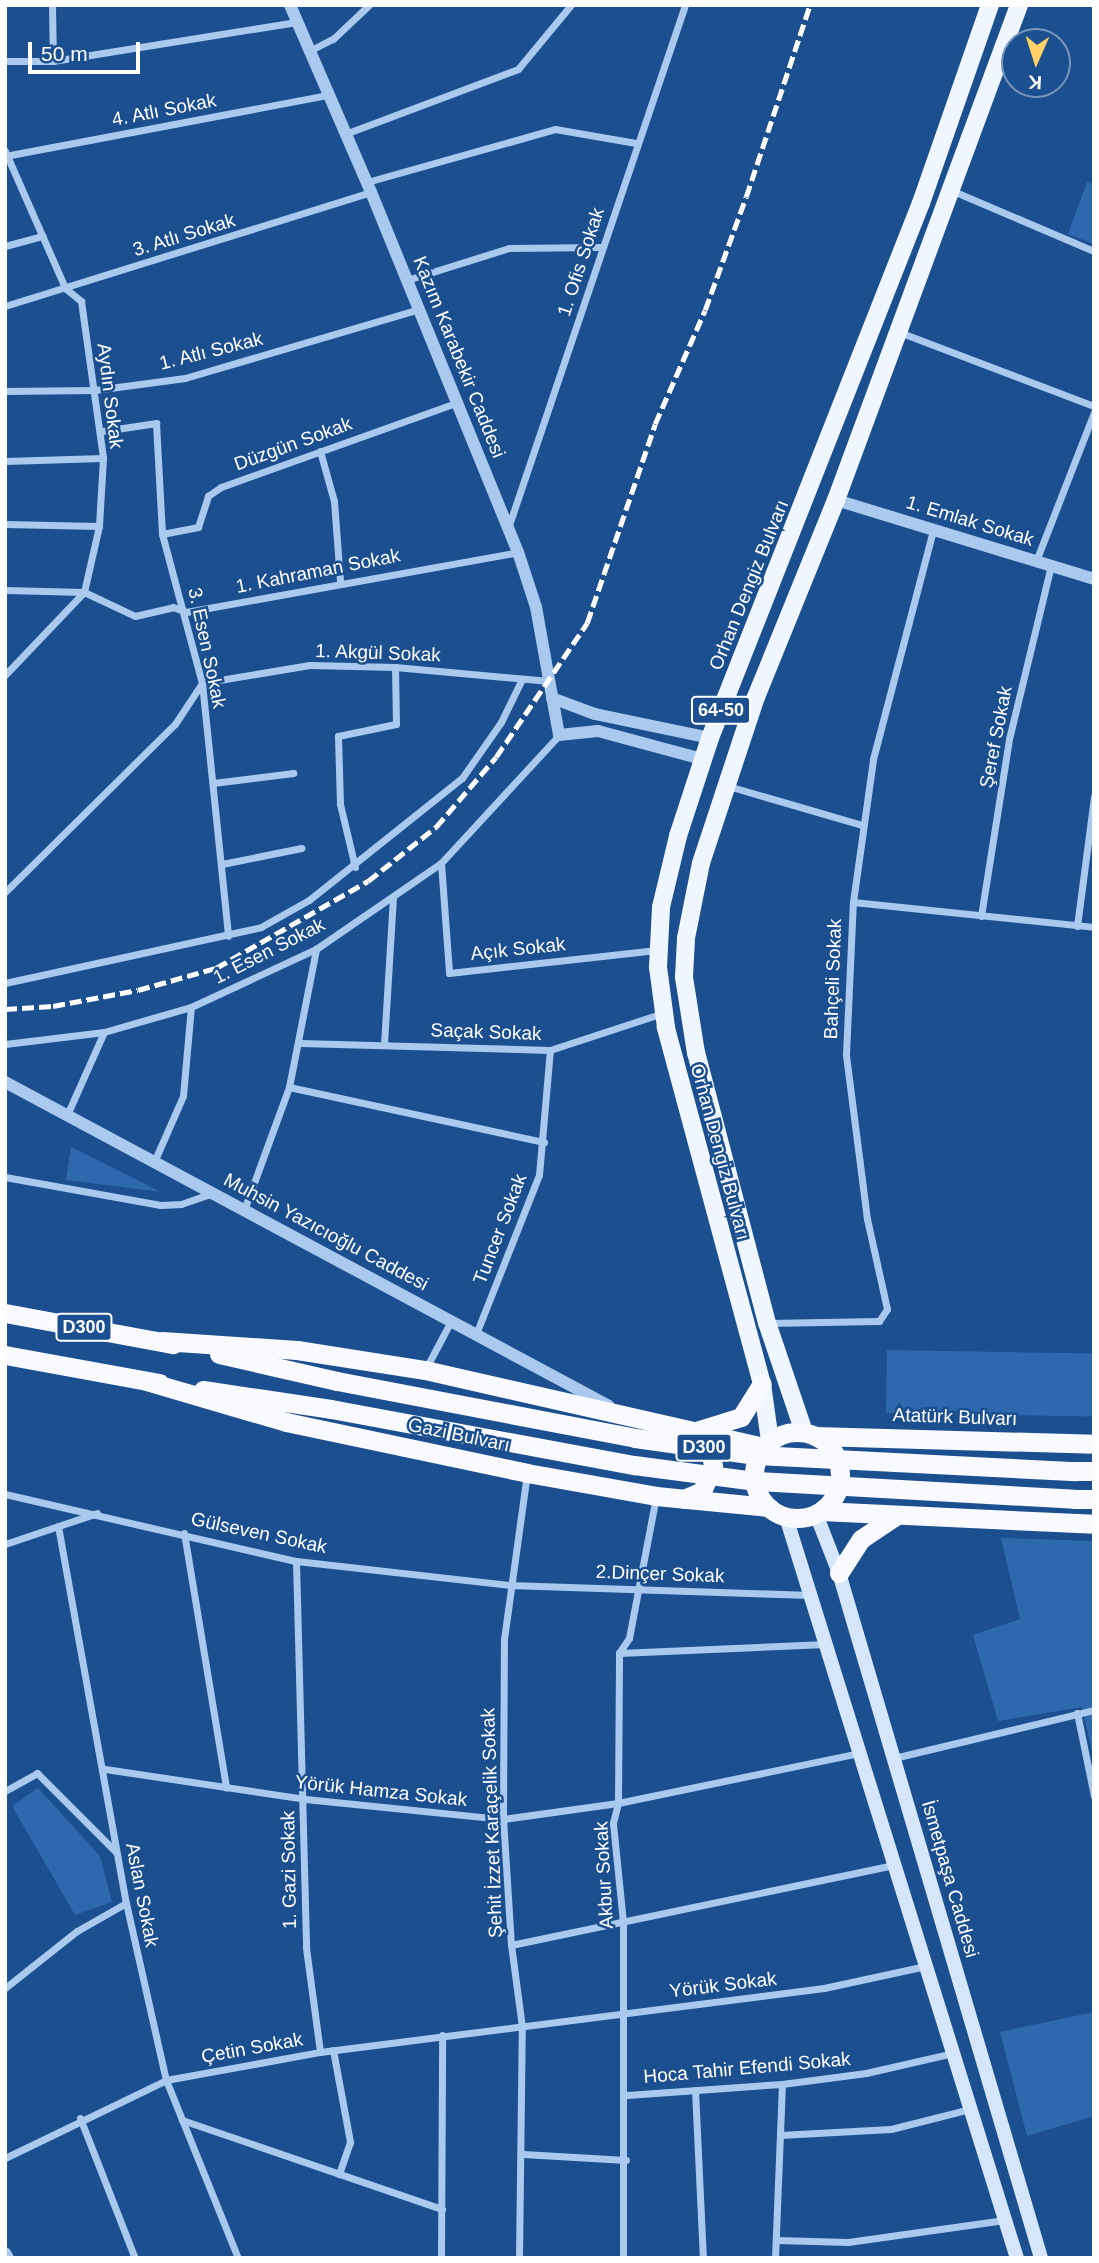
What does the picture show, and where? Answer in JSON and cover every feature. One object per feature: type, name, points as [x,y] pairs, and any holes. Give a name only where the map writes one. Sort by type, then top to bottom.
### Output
[{"type":"highway","name":"D300","points":[[5,1313],[162,1341],[337,1381],[635,1438],[756,1455],[1085,1471]]},
{"type":"highway","points":[[162,1341],[297,1349],[425,1370],[693,1431],[767,1444]]},
{"type":"highway","name":"Gazi Bulvarı","points":[[5,1355],[146,1381],[331,1409],[634,1465],[756,1481],[1094,1499]]},
{"type":"highway","name":"Gazi Bulvarı","points":[[146,1381],[286,1422],[527,1473],[656,1496],[768,1507]]},
{"type":"highway","points":[[693,1431],[741,1417],[762,1384]]},
{"type":"highway","points":[[684,1499],[702,1491],[713,1466],[709,1444],[693,1431]]},
{"type":"highway","points":[[818,1512],[833,1498],[840,1472],[835,1454],[809,1434],[786,1433],[767,1444],[754,1478],[768,1507],[786,1517],[818,1512],[1094,1524]]},
{"type":"highway","name":"Atatürk Bulvarı","points":[[809,1434],[1094,1444]]},
{"type":"highway","points":[[839,1573],[861,1539],[897,1515]]},
{"type":"main road","name":"Orhan Dengiz Bulvarı","points":[[767,1444],[762,1384],[664,1012],[658,949],[667,879],[702,759],[810,491],[921,203],[990,5]]},
{"type":"main road","name":"Orhan Dengiz Bulvarı","points":[[809,1434],[767,1323],[696,1053],[684,977],[694,895],[739,748],[953,191],[1019,5]]},
{"type":"main road","points":[[810,491],[836,500]]},
{"type":"main road","points":[[710,738],[739,748]]},
{"type":"main road","points":[[702,759],[730,777]]},
{"type":"main road","name":"İsmetpaşa Caddesi","points":[[818,1512],[839,1573],[1041,2258]]},
{"type":"main road","points":[[786,1517],[1017,2258]]},
{"type":"street","points":[[52,5],[53,61]]},
{"type":"street","name":"Kazım Karabekir Caddesi","points":[[290,5],[369,187],[518,552],[536,607],[559,735]]},
{"type":"street","points":[[309,51],[334,39],[369,5]]},
{"type":"street","points":[[345,134],[517,69],[570,5]]},
{"type":"street","name":"1. Ofis Sokak","points":[[508,528],[636,143],[685,5]]},
{"type":"street","points":[[5,61],[53,61],[297,22]]},
{"type":"street","name":"4. Atlı Sokak","points":[[6,154],[328,94]]},
{"type":"street","name":"3. Atlı Sokak","points":[[5,306],[555,129],[636,143]]},
{"type":"street","name":"Aydın Sokak","points":[[5,674],[83,592],[99,526],[103,458],[103,431],[81,301],[65,288],[6,154]]},
{"type":"street","points":[[953,191],[1094,251]]},
{"type":"street","points":[[5,246],[43,236]]},
{"type":"street","points":[[407,280],[509,248],[601,247]]},
{"type":"street","name":"1. Atlı Sokak","points":[[5,391],[95,390],[186,378],[419,309]]},
{"type":"street","points":[[898,332],[1094,406]]},
{"type":"street","name":"Düzgün Sokak","points":[[162,534],[198,527],[208,496],[221,487],[456,403]]},
{"type":"street","points":[[1036,561],[1094,412]]},
{"type":"street","name":"3. Esen Sokak","points":[[103,431],[156,423],[162,534],[186,612],[202,683],[228,936]]},
{"type":"street","points":[[320,451],[334,501],[340,581]]},
{"type":"street","points":[[5,461],[103,458]]},
{"type":"street","name":"1. Emlak Sokak","points":[[836,500],[1094,579]]},
{"type":"street","points":[[5,524],[99,526]]},
{"type":"street","name":"Bahçeli Sokak","points":[[767,1323],[879,1321],[887,1309],[867,1219],[846,1054],[853,902],[862,825],[888,689],[933,530]]},
{"type":"street","name":"1. Kahraman Sokak","points":[[5,590],[83,592],[135,616],[173,607],[186,612],[340,581],[518,552]]},
{"type":"street","name":"Şeref Sokak","points":[[981,916],[1009,739],[1051,566]]},
{"type":"street","name":"1. Akgül Sokak","points":[[202,683],[310,665],[395,667],[549,681]]},
{"type":"street","points":[[355,867],[340,804],[338,736],[396,724],[395,667]]},
{"type":"street","name":"1. Esen Sokak","points":[[5,983],[261,928],[355,867],[462,778],[501,722],[522,679]]},
{"type":"street","points":[[5,892],[175,724],[202,683]]},
{"type":"street","points":[[552,698],[595,714],[710,738]]},
{"type":"street","points":[[559,735],[598,731],[702,759]]},
{"type":"street","name":"1. Esen Sokak","points":[[5,1044],[104,1032],[191,1007],[316,948],[440,863],[559,735]]},
{"type":"street","points":[[213,783],[293,773]]},
{"type":"street","points":[[730,777],[862,825]]},
{"type":"street","points":[[1076,926],[1094,796]]},
{"type":"street","points":[[222,864],[301,848]]},
{"type":"street","name":"Açık Sokak","points":[[440,863],[449,973],[658,949]]},
{"type":"street","points":[[384,1044],[393,897]]},
{"type":"street","points":[[853,902],[1094,927]]},
{"type":"street","points":[[244,1210],[289,1087],[300,1043],[316,948]]},
{"type":"street","points":[[154,1162],[183,1096],[191,1007]]},
{"type":"street","name":"Saçak Sokak","points":[[300,1043],[550,1050],[664,1012]]},
{"type":"street","points":[[67,1115],[104,1032]]},
{"type":"street","name":"Tuncer Sokak","points":[[476,1334],[539,1175],[550,1050]]},
{"type":"street","name":"Muhsin Yazıcıoğlu Caddesi","points":[[5,1082],[628,1416]]},
{"type":"street","points":[[289,1087],[544,1142]]},
{"type":"street","points":[[5,1177],[161,1205],[181,1204],[212,1193]]},
{"type":"street","points":[[425,1370],[451,1321]]},
{"type":"street","name":"Şehit İzzet Karaçelik Sokak","points":[[520,2258],[522,2027],[511,1945],[503,1819],[509,1585],[527,1473]]},
{"type":"street","name":"Gülseven Sokak","points":[[5,1494],[99,1512],[296,1561],[509,1585]]},
{"type":"street","name":"Akbur Sokak","points":[[624,2258],[627,2095],[622,2014],[623,1922],[612,1823],[618,1803],[619,1653],[629,1637],[656,1496]]},
{"type":"street","points":[[5,1544],[99,1512]]},
{"type":"street","name":"Aslan Sokak","points":[[58,1526],[105,1769],[126,1903],[166,2080],[238,2258]]},
{"type":"street","points":[[184,1534],[226,1788]]},
{"type":"street","name":"1. Gazi Sokak","points":[[296,1561],[306,1948],[320,2052]]},
{"type":"street","name":"2.Dinçer Sokak","points":[[509,1585],[811,1595]]},
{"type":"street","points":[[619,1653],[826,1644]]},
{"type":"street","points":[[894,1758],[1094,1710]]},
{"type":"street","points":[[1077,1713],[1094,1796]]},
{"type":"street","name":"Yörük Hamza Sokak","points":[[105,1769],[304,1800],[503,1819],[618,1803],[859,1753]]},
{"type":"street","points":[[5,1791],[37,1773],[117,1852]]},
{"type":"street","points":[[511,1945],[894,1864]]},
{"type":"street","points":[[5,1988],[77,1931],[126,1903]]},
{"type":"street","name":"Yörük Sokak","points":[[522,2027],[824,1989],[926,1966]]},
{"type":"street","name":"Çetin Sokak","points":[[5,2158],[80,2118],[166,2080],[333,2050],[522,2027]]},
{"type":"street","points":[[441,2258],[442,2035]]},
{"type":"street","points":[[333,2050],[351,2142],[339,2174]]},
{"type":"street","name":"Hoca Tahir Efendi Sokak","points":[[627,2095],[782,2084],[866,2073],[953,2053]]},
{"type":"street","points":[[775,2258],[782,2084]]},
{"type":"street","points":[[695,2090],[703,2258]]},
{"type":"street","points":[[780,2135],[891,2129],[970,2109]]},
{"type":"street","points":[[80,2118],[135,2258]]},
{"type":"street","points":[[182,2120],[442,2209]]},
{"type":"street","points":[[523,2154],[626,2160]]},
{"type":"street","points":[[776,2240],[849,2242],[1004,2220]]},
{"type":"street","points":[[5,2253],[8,2258]]},
{"type":"shaded area","points":[[1087,182],[1094,185],[1094,244],[1068,234]]},
{"type":"shaded area","points":[[71,1147],[161,1192],[66,1180]]},
{"type":"shaded area","points":[[887,1350],[1094,1354],[1093,1417],[886,1413]]},
{"type":"shaded area","points":[[1001,1538],[1094,1541],[1094,1760],[1082,1707],[998,1721],[973,1635],[1020,1619]]},
{"type":"shaded area","points":[[38,1788],[100,1856],[112,1902],[75,1915],[12,1806]]},
{"type":"shaded area","points":[[1094,2012],[1094,2116],[1027,2136],[1000,2032]]},
{"type":"railway","points":[[5,1009],[53,1006],[138,990],[216,968],[368,881],[436,827],[496,757],[587,623],[655,424],[705,310],[746,197],[810,5]]}]
